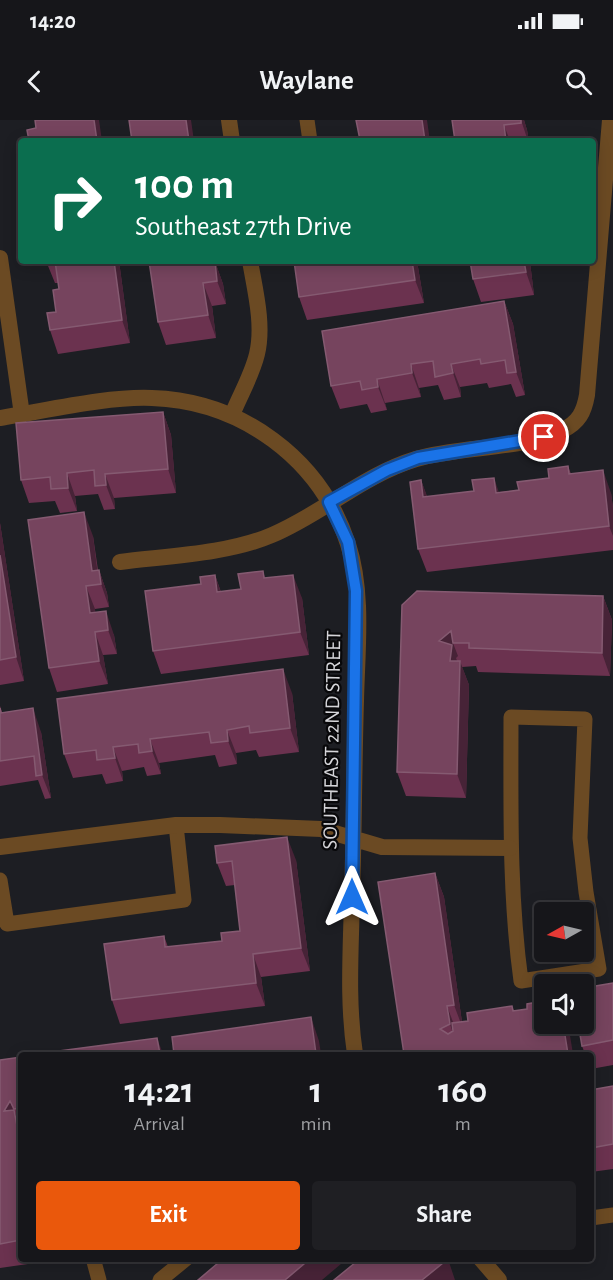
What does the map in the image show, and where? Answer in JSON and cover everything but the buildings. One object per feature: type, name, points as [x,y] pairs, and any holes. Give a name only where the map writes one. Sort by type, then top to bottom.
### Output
[{"type":"street","points":[[229,120],[232,138]]},
{"type":"street","points":[[120,562],[258,540],[291,526],[387,470],[418,458],[544,437],[562,431],[580,417],[587,395],[610,120]]},
{"type":"street","points":[[0,258],[22,415]]},
{"type":"street","points":[[232,415],[251,372],[259,345],[256,295],[251,264]]},
{"type":"street","name":"SOUTHEAST 22ND STREET","points":[[0,418],[142,398],[192,403],[232,415],[258,429],[288,451],[329,502],[348,542],[356,591],[349,980],[355,1052]]},
{"type":"street","points":[[0,847],[176,825],[321,829],[382,847],[510,848]]},
{"type":"street","points":[[483,1262],[499,1280]]},
{"type":"lane","points":[[307,120],[310,138]]},
{"type":"lane","points":[[511,717],[585,719],[580,838],[586,892],[599,969],[521,981],[513,922],[510,848],[511,717]]},
{"type":"lane","points":[[0,880],[7,924],[184,900],[176,825]]},
{"type":"lane","points":[[594,1218],[613,1215]]},
{"type":"lane","points":[[94,1262],[99,1280]]},
{"type":"lane","points":[[160,1280],[182,1262]]},
{"type":"route","points":[[352,897],[358,646],[356,591],[348,542],[329,502],[387,470],[418,458],[443,452],[544,437]]}]
